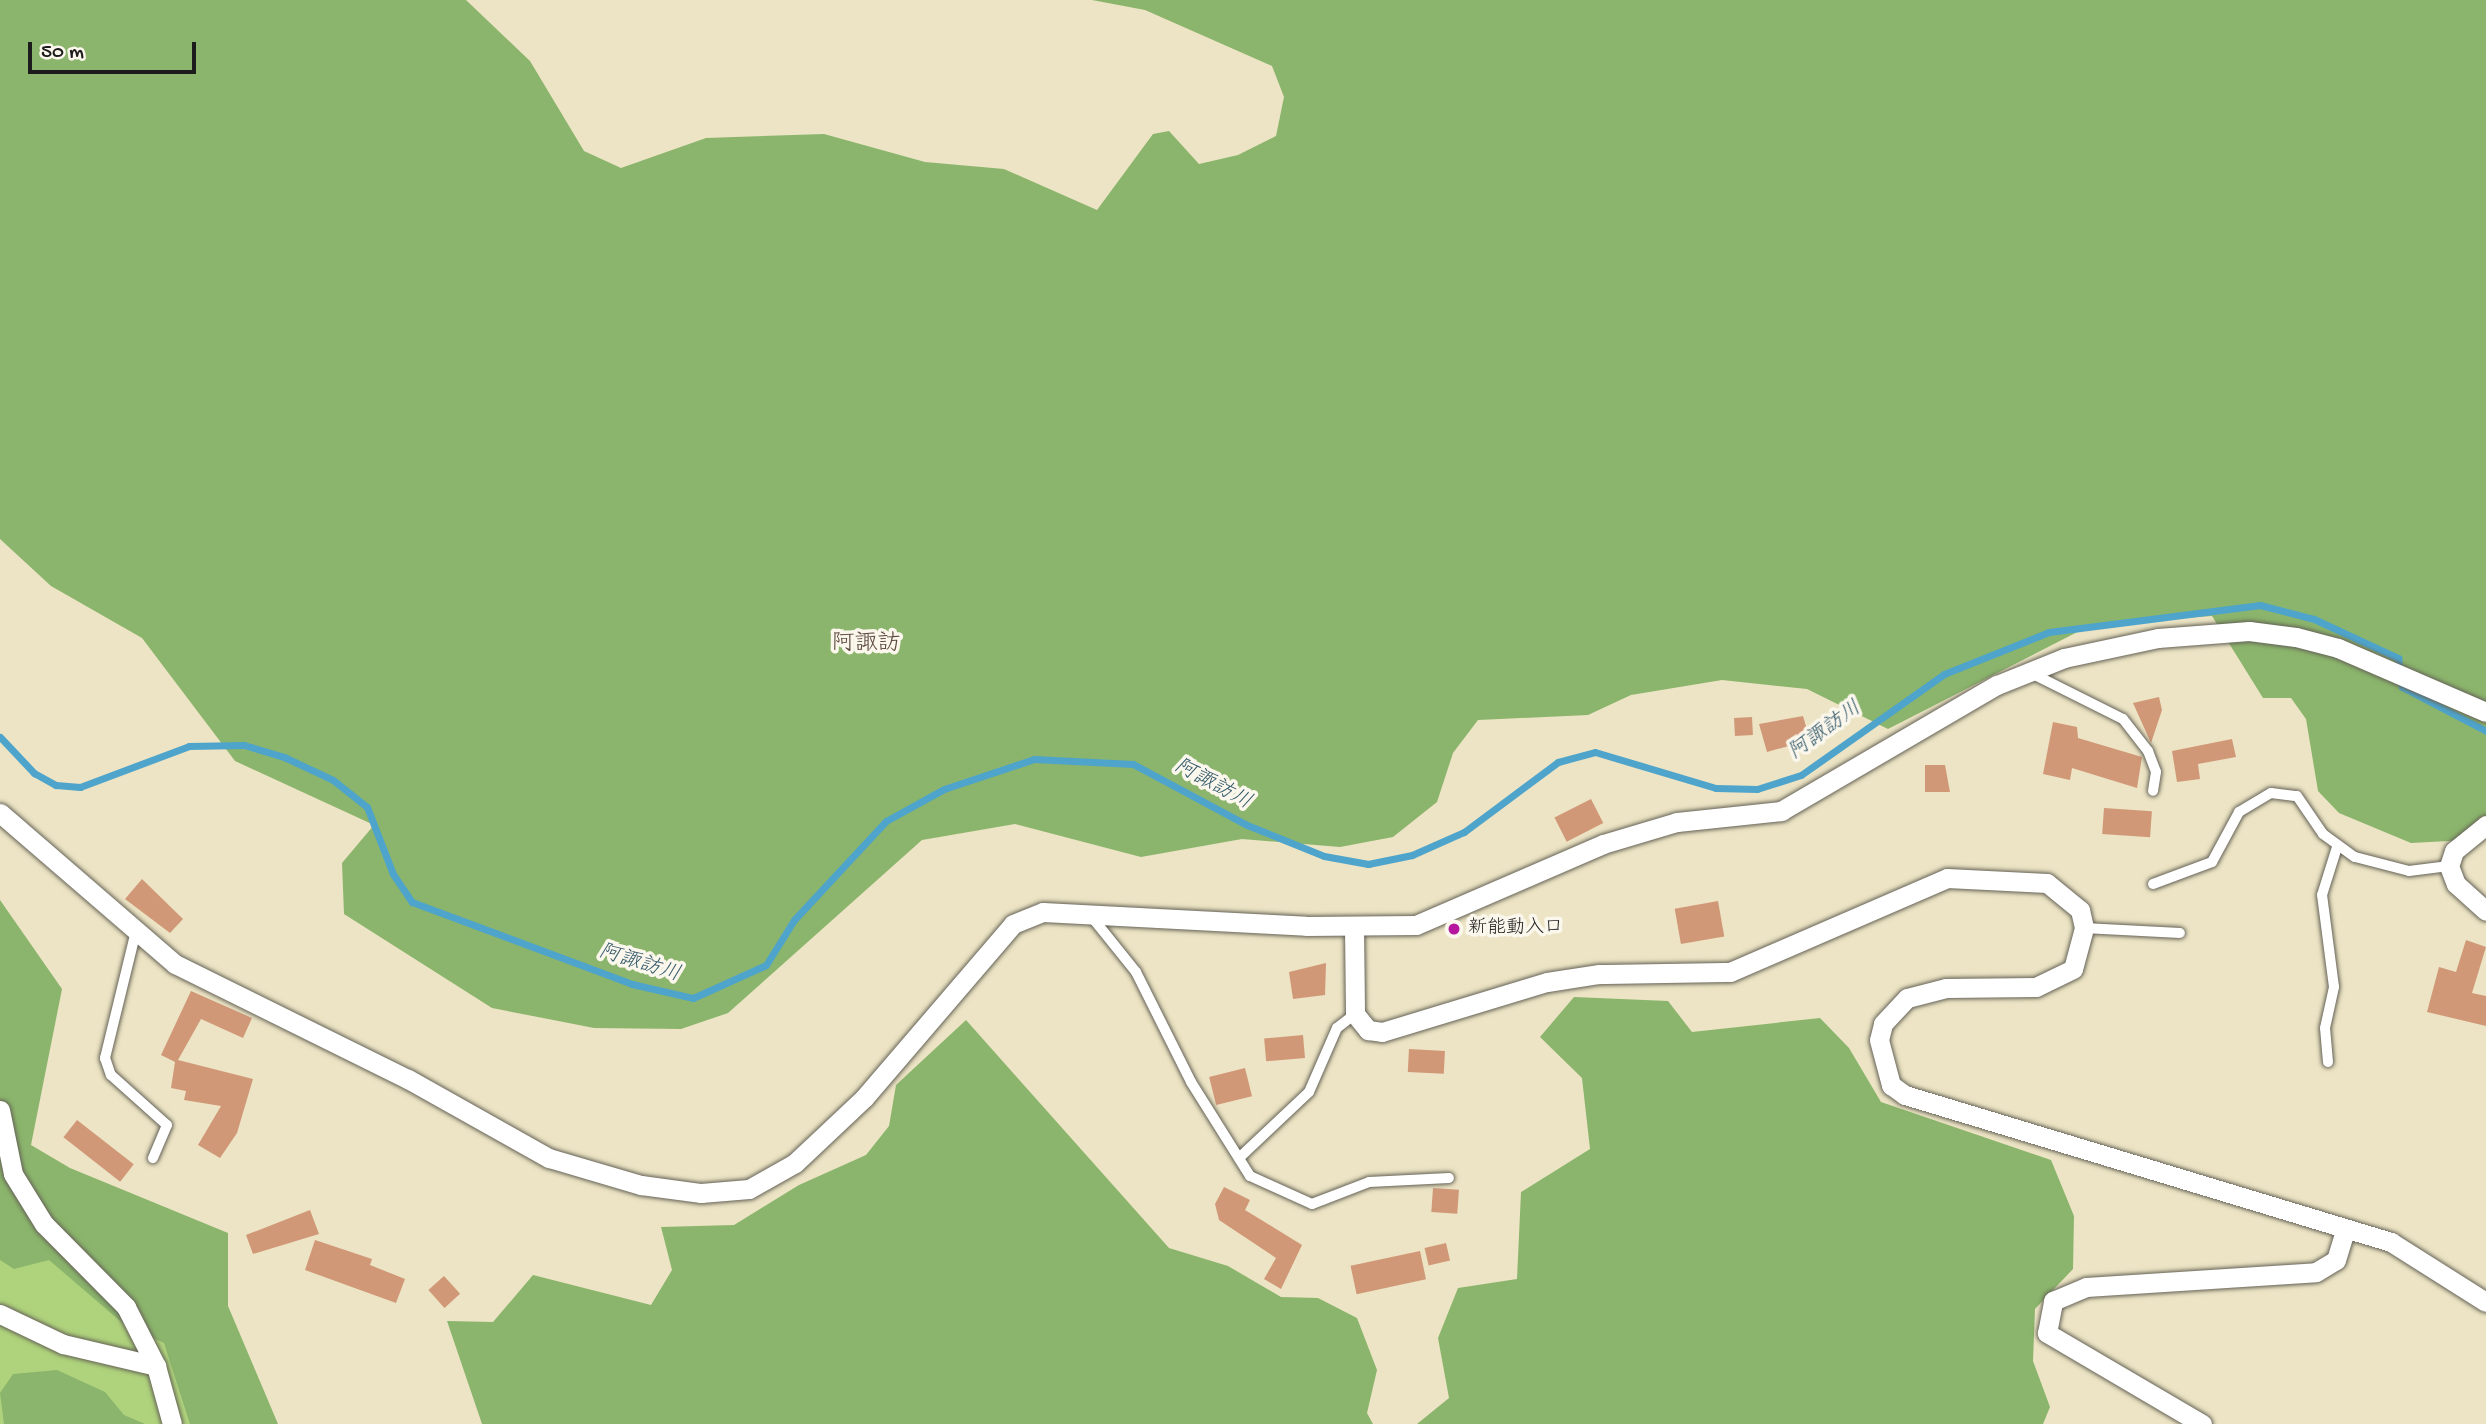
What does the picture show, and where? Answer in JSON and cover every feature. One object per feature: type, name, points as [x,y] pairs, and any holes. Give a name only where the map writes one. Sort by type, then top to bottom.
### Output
[{"type":"street","points":[[0,813],[135,935],[175,964],[408,1079],[549,1158],[641,1185],[701,1193],[749,1189],[795,1163],[864,1098],[1013,924],[1043,912],[1354,928],[1416,925],[1603,844],[1677,822],[1780,810],[1831,785],[1915,727],[2029,672],[2110,646],[2249,631],[2339,648],[2486,712]]},
{"type":"street","points":[[2486,825],[2454,851],[2449,866],[2456,884],[2486,911]]},
{"type":"street","points":[[1354,928],[1355,1014],[1368,1030],[1382,1032],[1547,982],[1599,974],[1730,972],[1947,878],[2047,883],[2080,910],[2084,928],[2073,968],[2058,982],[1946,988],[1908,998],[1883,1024],[1879,1040],[1891,1085],[1905,1095],[2416,1253],[2486,1302]]},
{"type":"street","points":[[0,1110],[13,1174],[26,1198],[126,1307],[156,1366],[172,1424]]},
{"type":"street","points":[[2202,1424],[2047,1333],[2053,1301],[2086,1287],[2316,1272],[2336,1260],[2345,1231]]},
{"type":"street","points":[[0,1314],[63,1344],[156,1366]]},
{"type":"lane","points":[[2029,672],[2123,719],[2148,751],[2156,772],[2153,791]]},
{"type":"lane","points":[[2153,884],[2213,862],[2239,812],[2271,793],[2297,796],[2337,847],[2379,867],[2449,866]]},
{"type":"lane","points":[[2328,1062],[2325,1028],[2334,987],[2322,895],[2337,847]]},
{"type":"lane","points":[[1088,913],[1136,972],[1191,1082],[1239,1158],[1266,1187],[1312,1204],[1369,1181],[1449,1178]]},
{"type":"lane","points":[[2084,928],[2180,933]]},
{"type":"lane","points":[[135,935],[105,1058],[111,1076],[167,1125],[153,1158]]},
{"type":"lane","points":[[1239,1158],[1309,1092],[1337,1028],[1355,1014]]},
{"type":"green space","points":[[0,0],[466,0],[530,61],[584,151],[621,168],[706,138],[824,134],[925,162],[1004,169],[1097,210],[1153,134],[1169,131],[1199,164],[1238,155],[1276,136],[1284,97],[1272,66],[1145,10],[1092,0],[2486,0],[2486,839],[2411,843],[2339,813],[2318,791],[2306,719],[2291,698],[2263,698],[2212,616],[2091,625],[1888,729],[1807,689],[1722,680],[1631,695],[1588,715],[1478,720],[1453,753],[1437,802],[1393,837],[1340,847],[1242,839],[1141,857],[1015,824],[922,840],[728,1013],[681,1029],[594,1028],[492,1008],[344,914],[342,863],[374,825],[235,761],[142,638],[51,586],[0,539]]},
{"type":"green space","points":[[0,900],[62,989],[31,1145],[70,1168],[228,1233],[228,1306],[278,1424],[190,1424],[164,1343],[126,1326],[49,1260],[14,1269],[0,1260]]},
{"type":"green space","points":[[1574,997],[1668,1001],[1692,1032],[1820,1018],[1849,1048],[1881,1102],[2051,1160],[2074,1216],[2073,1269],[2035,1309],[2033,1361],[2050,1407],[2043,1424],[1417,1424],[1449,1398],[1438,1338],[1458,1288],[1517,1279],[1521,1192],[1590,1149],[1582,1078],[1540,1037]]},
{"type":"green space","points":[[966,1020],[1169,1248],[1228,1266],[1281,1297],[1318,1298],[1357,1318],[1377,1370],[1367,1413],[1373,1424],[482,1424],[447,1321],[493,1322],[533,1275],[651,1305],[672,1270],[661,1227],[734,1225],[799,1185],[866,1155],[889,1126],[896,1085]]},
{"type":"green space","points":[[69,1208],[258,1424],[0,1424],[0,1249]]},
{"type":"green space","points":[[57,1370],[105,1392],[124,1415],[145,1424],[4,1424],[0,1393],[13,1374]]},
{"type":"building","points":[[2159,697],[2162,710],[2151,743],[2133,703]]},
{"type":"building","points":[[1803,716],[1810,740],[1767,752],[1759,724]]},
{"type":"building","points":[[1752,717],[1753,735],[1735,736],[1734,718]]},
{"type":"building","points":[[2053,722],[2077,727],[2078,738],[2142,757],[2137,788],[2072,768],[2070,780],[2043,774]]},
{"type":"building","points":[[2232,739],[2236,757],[2198,764],[2200,779],[2177,782],[2172,751]]},
{"type":"building","points":[[1925,765],[1945,765],[1950,792],[1925,792]]},
{"type":"building","points":[[1591,799],[1603,823],[1567,842],[1554,818]]},
{"type":"building","points":[[2104,808],[2152,811],[2150,837],[2102,834]]},
{"type":"building","points":[[142,879],[183,919],[170,933],[125,899]]},
{"type":"building","points":[[1718,901],[1724,936],[1681,944],[1675,909]]},
{"type":"building","points":[[2466,940],[2486,947],[2472,993],[2486,996],[2486,1026],[2427,1012],[2439,967],[2456,972]]},
{"type":"building","points":[[1326,963],[1325,995],[1293,999],[1289,972]]},
{"type":"building","points":[[191,991],[252,1018],[243,1038],[201,1019],[178,1060],[253,1079],[237,1133],[220,1158],[198,1145],[221,1106],[184,1100],[186,1091],[171,1088],[175,1062],[161,1055]]},
{"type":"building","points":[[1303,1035],[1305,1058],[1266,1061],[1264,1038]]},
{"type":"building","points":[[1409,1049],[1445,1051],[1444,1074],[1408,1072]]},
{"type":"building","points":[[1245,1068],[1252,1096],[1216,1105],[1209,1077]]},
{"type":"building","points":[[77,1120],[134,1164],[120,1182],[63,1137]]},
{"type":"building","points":[[1224,1187],[1250,1200],[1245,1210],[1302,1245],[1281,1289],[1264,1279],[1276,1258],[1219,1220],[1215,1204]]},
{"type":"building","points":[[1433,1188],[1459,1190],[1457,1214],[1431,1212]]},
{"type":"building","points":[[310,1210],[319,1234],[253,1254],[246,1235]]},
{"type":"building","points":[[315,1240],[372,1259],[370,1265],[405,1279],[396,1303],[305,1270]]},
{"type":"building","points":[[1446,1243],[1450,1261],[1429,1265],[1425,1248]]},
{"type":"building","points":[[1420,1251],[1426,1279],[1357,1294],[1351,1266]]},
{"type":"building","points":[[444,1276],[460,1294],[444,1308],[428,1290]]},
{"type":"waterway","name":"阿諏訪川","points":[[0,737],[34,773],[56,785],[80,787],[189,746],[244,745],[284,757],[333,780],[367,807],[393,874],[412,902],[632,984],[693,998],[766,965],[794,920],[886,821],[944,789],[1034,759],[1133,764],[1247,825],[1324,856],[1368,864],[1412,855],[1464,832],[1558,762],[1595,752],[1716,788],[1757,789],[1801,775],[1944,674],[2049,632],[2260,605],[2314,619],[2398,658],[2402,687],[2486,731]]},
{"type":"place","name":"新能動入口","points":[[1454,929]]},
{"type":"district","name":"阿諏訪","points":[[866,645]]}]
